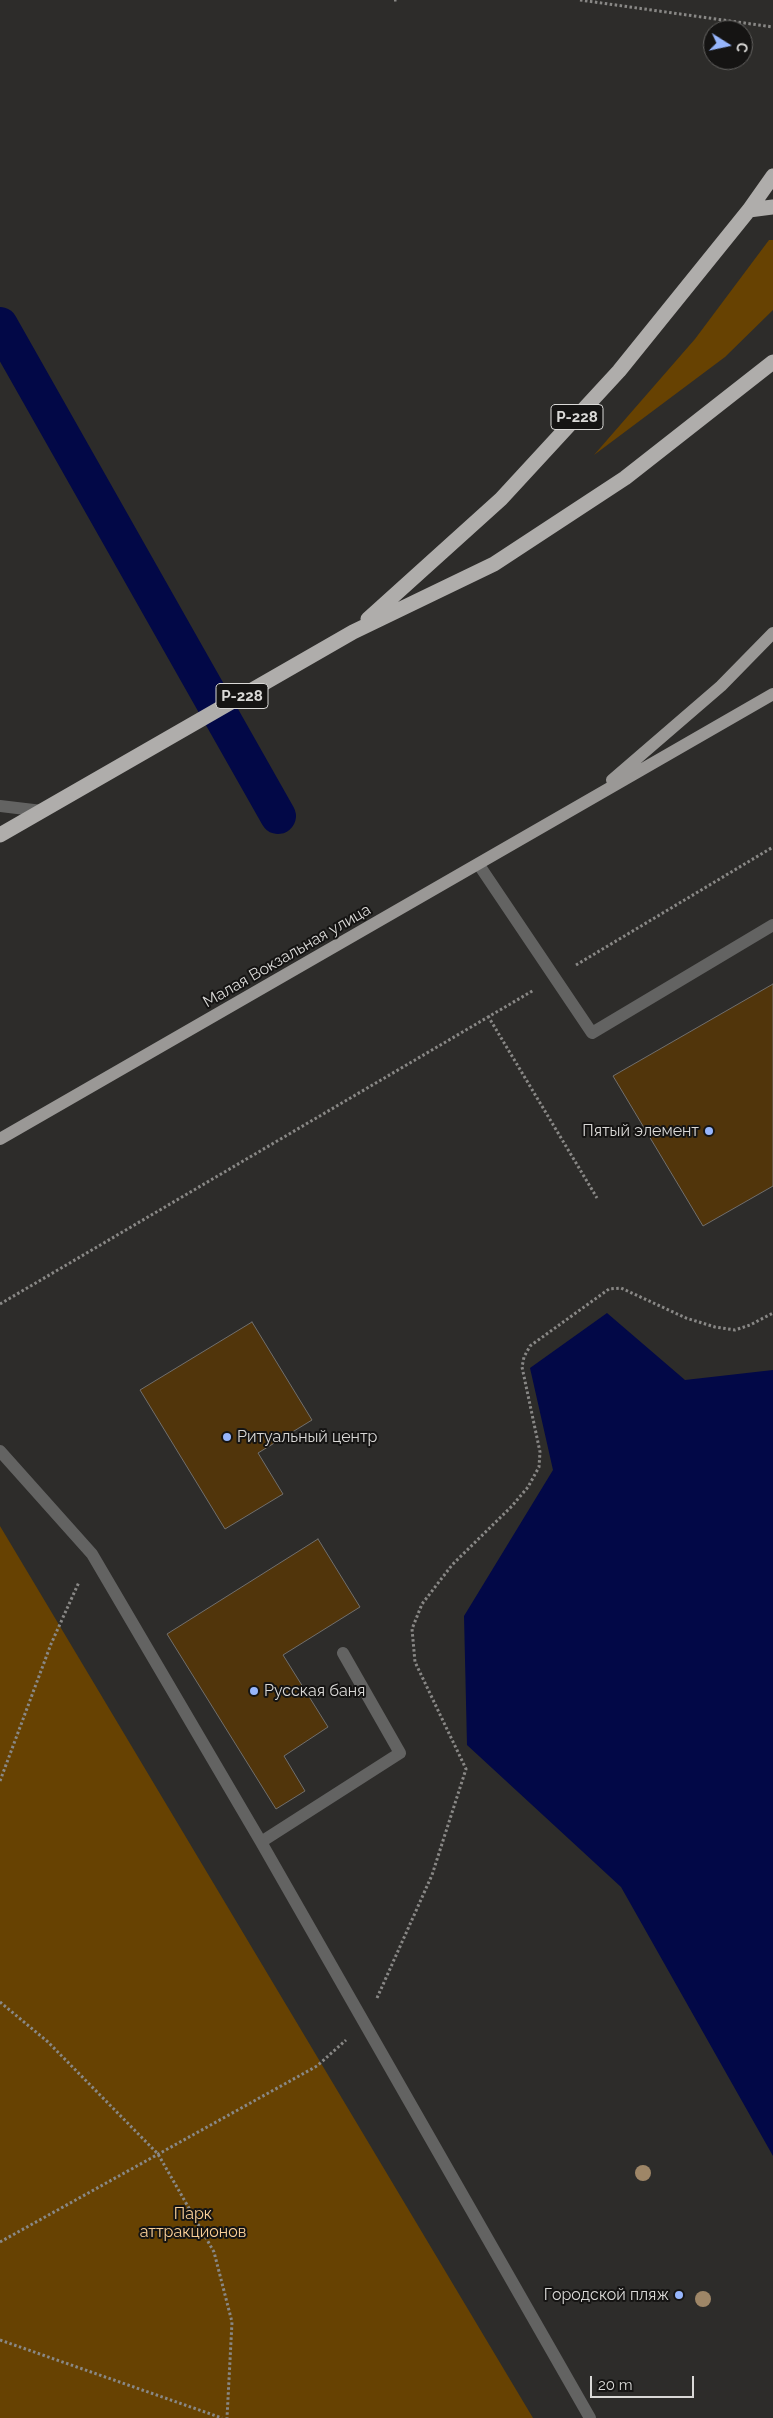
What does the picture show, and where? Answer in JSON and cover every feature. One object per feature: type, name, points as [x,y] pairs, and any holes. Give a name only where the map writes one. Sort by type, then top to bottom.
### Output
[{"type":"highway","name":"Р-228","points":[[354,632],[501,499],[619,371],[749,210],[773,176]]},
{"type":"highway","points":[[749,210],[773,207]]},
{"type":"highway","name":"Р-228","points":[[0,835],[354,632],[494,564],[625,478],[773,362]]},
{"type":"main road","points":[[590,800],[721,686],[773,633]]},
{"type":"main road","points":[[590,800],[773,694]]},
{"type":"main road","name":"Малая Вокзальная улица","points":[[0,1139],[590,800]]},
{"type":"street","points":[[0,806],[42,811]]},
{"type":"street","points":[[478,865],[556,977],[592,1033],[773,925]]},
{"type":"street","points":[[0,1451],[92,1554],[366,2024],[590,2418]]},
{"type":"street","points":[[261,1842],[400,1753],[343,1653]]},
{"type":"path","points":[[580,0],[773,27]]},
{"type":"path","points":[[0,1304],[773,847]]},
{"type":"path","points":[[488,1016],[597,1198]]},
{"type":"path","points":[[0,2242],[317,2066],[366,2024],[432,1875],[466,1769],[415,1662],[412,1629],[422,1604],[446,1573],[512,1506],[528,1487],[539,1467],[540,1452],[522,1368],[524,1357],[530,1346],[609,1289],[621,1288],[686,1318],[715,1328],[735,1330],[750,1325],[773,1313]]},
{"type":"path","points":[[0,1781],[51,1644],[92,1554]]},
{"type":"path","points":[[0,2002],[48,2042],[158,2154],[214,2252],[232,2322],[227,2418]]},
{"type":"path","points":[[0,2340],[222,2418]]},
{"type":"green space","points":[[769,240],[773,240],[773,310],[725,357],[594,455],[695,339]]},
{"type":"green space","name":"Парк аттракционов","points":[[0,1526],[533,2418],[0,2418]]},
{"type":"shaded area","points":[[607,1313],[685,1380],[773,1370],[773,2156],[621,1887],[467,1745],[464,1616],[553,1470],[530,1368]]},
{"type":"building","name":"Пятый элемент","points":[[773,984],[773,1186],[703,1226],[613,1076]]},
{"type":"building","name":"Ритуальный центр","points":[[252,1322],[312,1420],[258,1453],[283,1494],[225,1529],[140,1390]]},
{"type":"building","name":"Русская баня","points":[[318,1539],[360,1607],[283,1655],[328,1727],[284,1756],[305,1791],[276,1809],[167,1634]]},
{"type":"waterway","points":[[0,325],[278,816]]},
{"type":"place","name":"Пятый элемент","points":[[709,1131]]},
{"type":"place","name":"Ритуальный центр","points":[[227,1437]]},
{"type":"place","name":"Русская баня","points":[[254,1691]]},
{"type":"place","name":"Городской пляж","points":[[679,2295]]}]
